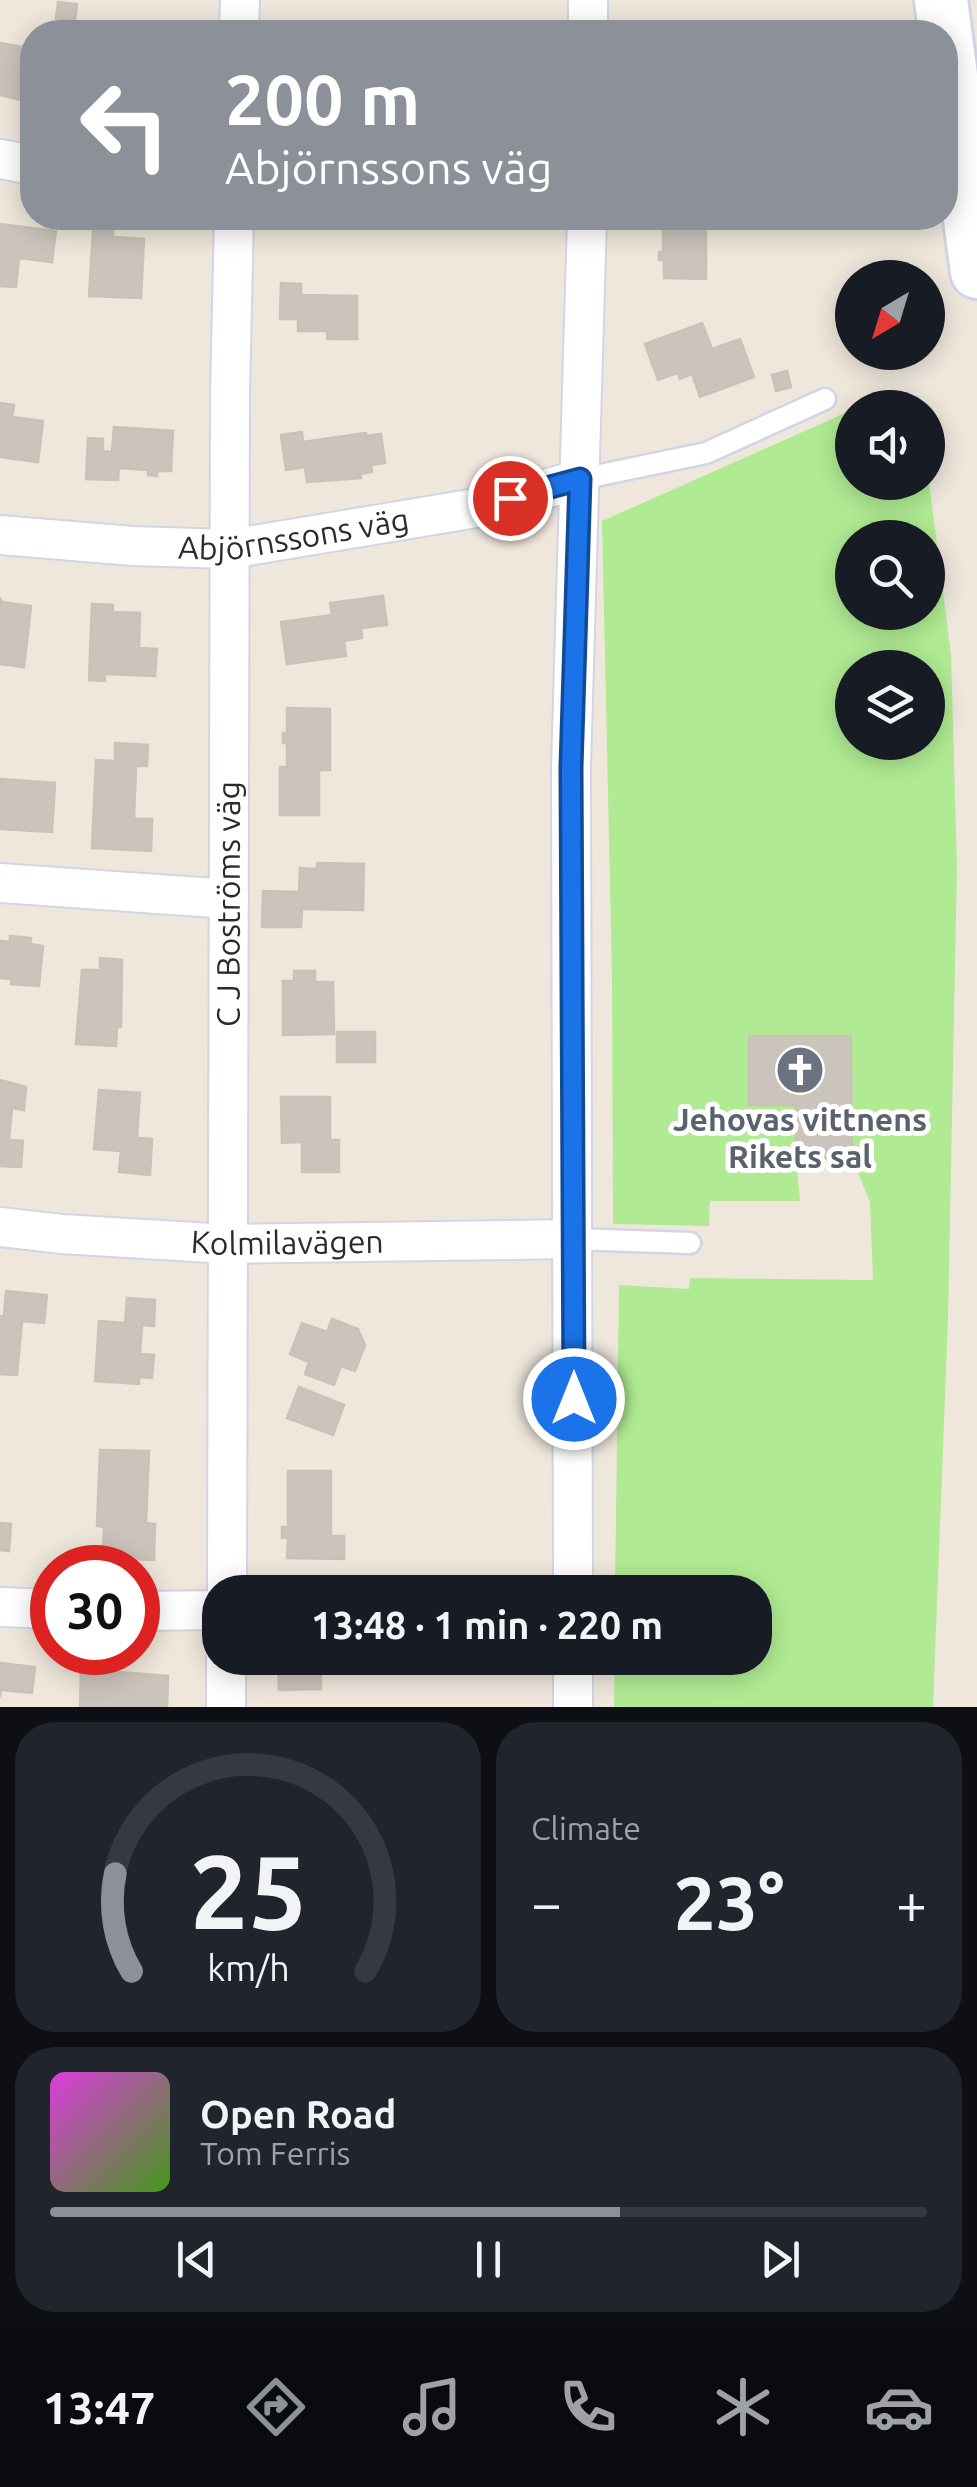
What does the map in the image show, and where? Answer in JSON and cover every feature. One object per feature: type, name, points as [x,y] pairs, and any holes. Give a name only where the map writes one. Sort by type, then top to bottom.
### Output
[{"type":"main road","points":[[958,128],[977,272]]},
{"type":"street","name":"C J Boströms väg","points":[[227,1575],[234,230]]},
{"type":"street","points":[[573,1575],[571,767],[586,230]]},
{"type":"street","name":"Abjörnssons väg","points":[[0,535],[230,549],[476,508],[580,479]]},
{"type":"street","points":[[0,883],[229,898]]},
{"type":"street","name":"Kolmilavägen","points":[[0,1227],[227,1244],[574,1239]]},
{"type":"street","points":[[0,1607],[30,1608]]},
{"type":"street","points":[[160,1610],[202,1610]]},
{"type":"street","points":[[226,1675],[226,1707]]},
{"type":"street","points":[[573,1675],[573,1707]]},
{"type":"lane","points":[[580,479],[706,453],[825,400]]},
{"type":"lane","points":[[574,1239],[690,1243]]},
{"type":"green space","points":[[835,418],[835,500],[931,500],[934,520],[835,520],[835,630],[945,630],[945,608],[951,655],[957,867],[948,1319],[933,1707],[614,1707],[615,1675],[772,1675],[772,1575],[615,1575],[619,1285],[689,1289],[690,1278],[873,1280],[870,1202],[852,1158],[851,1036],[749,1037],[749,1104],[796,1105],[800,1201],[710,1201],[709,1226],[613,1224],[602,521]]},
{"type":"building","points":[[58,2],[77,4],[75,20],[56,19]]},
{"type":"building","points":[[0,43],[20,46],[20,100],[0,95]]},
{"type":"building","points":[[0,224],[20,226],[20,230],[56,231],[52,262],[19,258],[16,287],[0,286]]},
{"type":"building","points":[[663,230],[706,230],[706,279],[664,278],[664,260],[659,260],[659,252],[663,252]]},
{"type":"building","points":[[93,231],[113,231],[113,237],[144,239],[141,298],[89,296]]},
{"type":"building","points":[[281,283],[301,284],[301,295],[357,296],[357,339],[327,339],[327,331],[298,331],[298,319],[280,319]]},
{"type":"building","points":[[702,323],[712,349],[740,339],[754,377],[700,397],[692,374],[680,379],[677,373],[658,380],[645,344]]},
{"type":"building","points":[[787,371],[791,387],[776,391],[772,375]]},
{"type":"building","points":[[0,403],[14,405],[12,417],[43,421],[38,462],[0,457]]},
{"type":"building","points":[[114,427],[173,431],[171,471],[157,471],[157,476],[148,475],[148,470],[119,468],[118,480],[86,479],[88,438],[103,439],[103,451],[112,452]]},
{"type":"building","points":[[302,432],[303,442],[381,434],[385,463],[371,465],[372,472],[360,474],[361,478],[307,482],[305,467],[286,470],[281,435]]},
{"type":"building","points":[[383,596],[387,625],[361,628],[362,638],[344,641],[346,656],[287,664],[281,622],[332,615],[330,603]]},
{"type":"building","points":[[0,598],[2,602],[31,606],[24,667],[0,664]]},
{"type":"building","points":[[92,604],[113,605],[113,612],[140,613],[139,648],[157,649],[155,676],[105,674],[105,681],[89,680]]},
{"type":"building","points":[[287,708],[330,709],[330,770],[319,770],[319,815],[280,815],[280,767],[287,767],[283,733],[287,733]]},
{"type":"building","points":[[115,743],[148,745],[147,766],[136,766],[134,819],[152,819],[151,851],[92,848],[96,760],[115,761]]},
{"type":"building","points":[[0,779],[55,783],[52,832],[0,829]]},
{"type":"building","points":[[317,863],[364,864],[363,910],[302,909],[301,927],[262,927],[263,891],[299,892],[300,868],[317,869]]},
{"type":"building","points":[[10,936],[31,938],[30,944],[43,946],[39,986],[11,984],[12,979],[0,978],[0,941],[10,942]]},
{"type":"building","points":[[100,958],[122,960],[121,1027],[117,1027],[116,1046],[76,1044],[82,970],[100,970]]},
{"type":"building","points":[[294,971],[315,971],[315,982],[333,982],[334,1034],[283,1035],[283,981],[294,981]]},
{"type":"building","points":[[337,1032],[375,1032],[375,1062],[337,1062]]},
{"type":"building","name":"Jehovas vittnens Rikets sal","points":[[749,1036],[851,1036],[852,1158],[796,1159],[796,1105],[749,1105]]},
{"type":"building","points":[[0,1080],[26,1087],[24,1110],[12,1108],[9,1140],[23,1141],[21,1167],[0,1166]]},
{"type":"building","points":[[99,1090],[140,1093],[137,1138],[152,1139],[150,1175],[119,1172],[121,1151],[94,1149]]},
{"type":"building","points":[[281,1097],[330,1097],[330,1140],[339,1140],[339,1172],[302,1172],[302,1142],[282,1143]]},
{"type":"building","points":[[6,1291],[47,1295],[44,1323],[22,1321],[17,1375],[0,1374],[0,1316],[4,1316]]},
{"type":"building","points":[[127,1298],[155,1300],[154,1326],[142,1325],[140,1354],[154,1355],[152,1378],[139,1377],[139,1384],[95,1381],[99,1321],[125,1323]]},
{"type":"building","points":[[332,1319],[358,1329],[365,1345],[355,1371],[341,1366],[334,1385],[305,1374],[309,1362],[290,1354],[302,1323],[327,1332]]},
{"type":"building","points":[[299,1387],[344,1405],[333,1435],[287,1418]]},
{"type":"building","points":[[100,1450],[149,1451],[146,1523],[155,1524],[154,1545],[103,1545],[104,1527],[97,1526]]},
{"type":"building","points":[[288,1471],[331,1471],[331,1536],[344,1536],[344,1559],[287,1558],[288,1538],[282,1538],[282,1527],[288,1527]]},
{"type":"building","points":[[0,1523],[11,1524],[9,1551],[0,1550]]},
{"type":"building","points":[[0,1663],[30,1666],[30,1675],[34,1675],[32,1693],[1,1690],[0,1697]]},
{"type":"building","points":[[81,1675],[168,1676],[167,1707],[80,1707]]},
{"type":"building","points":[[279,1675],[321,1675],[321,1689],[279,1690]]},
{"type":"place","name":"Jehovas vittnens Rikets sal","points":[[800,1070]]},
{"type":"route","points":[[510,498],[580,479],[571,767],[574,1399]]}]
